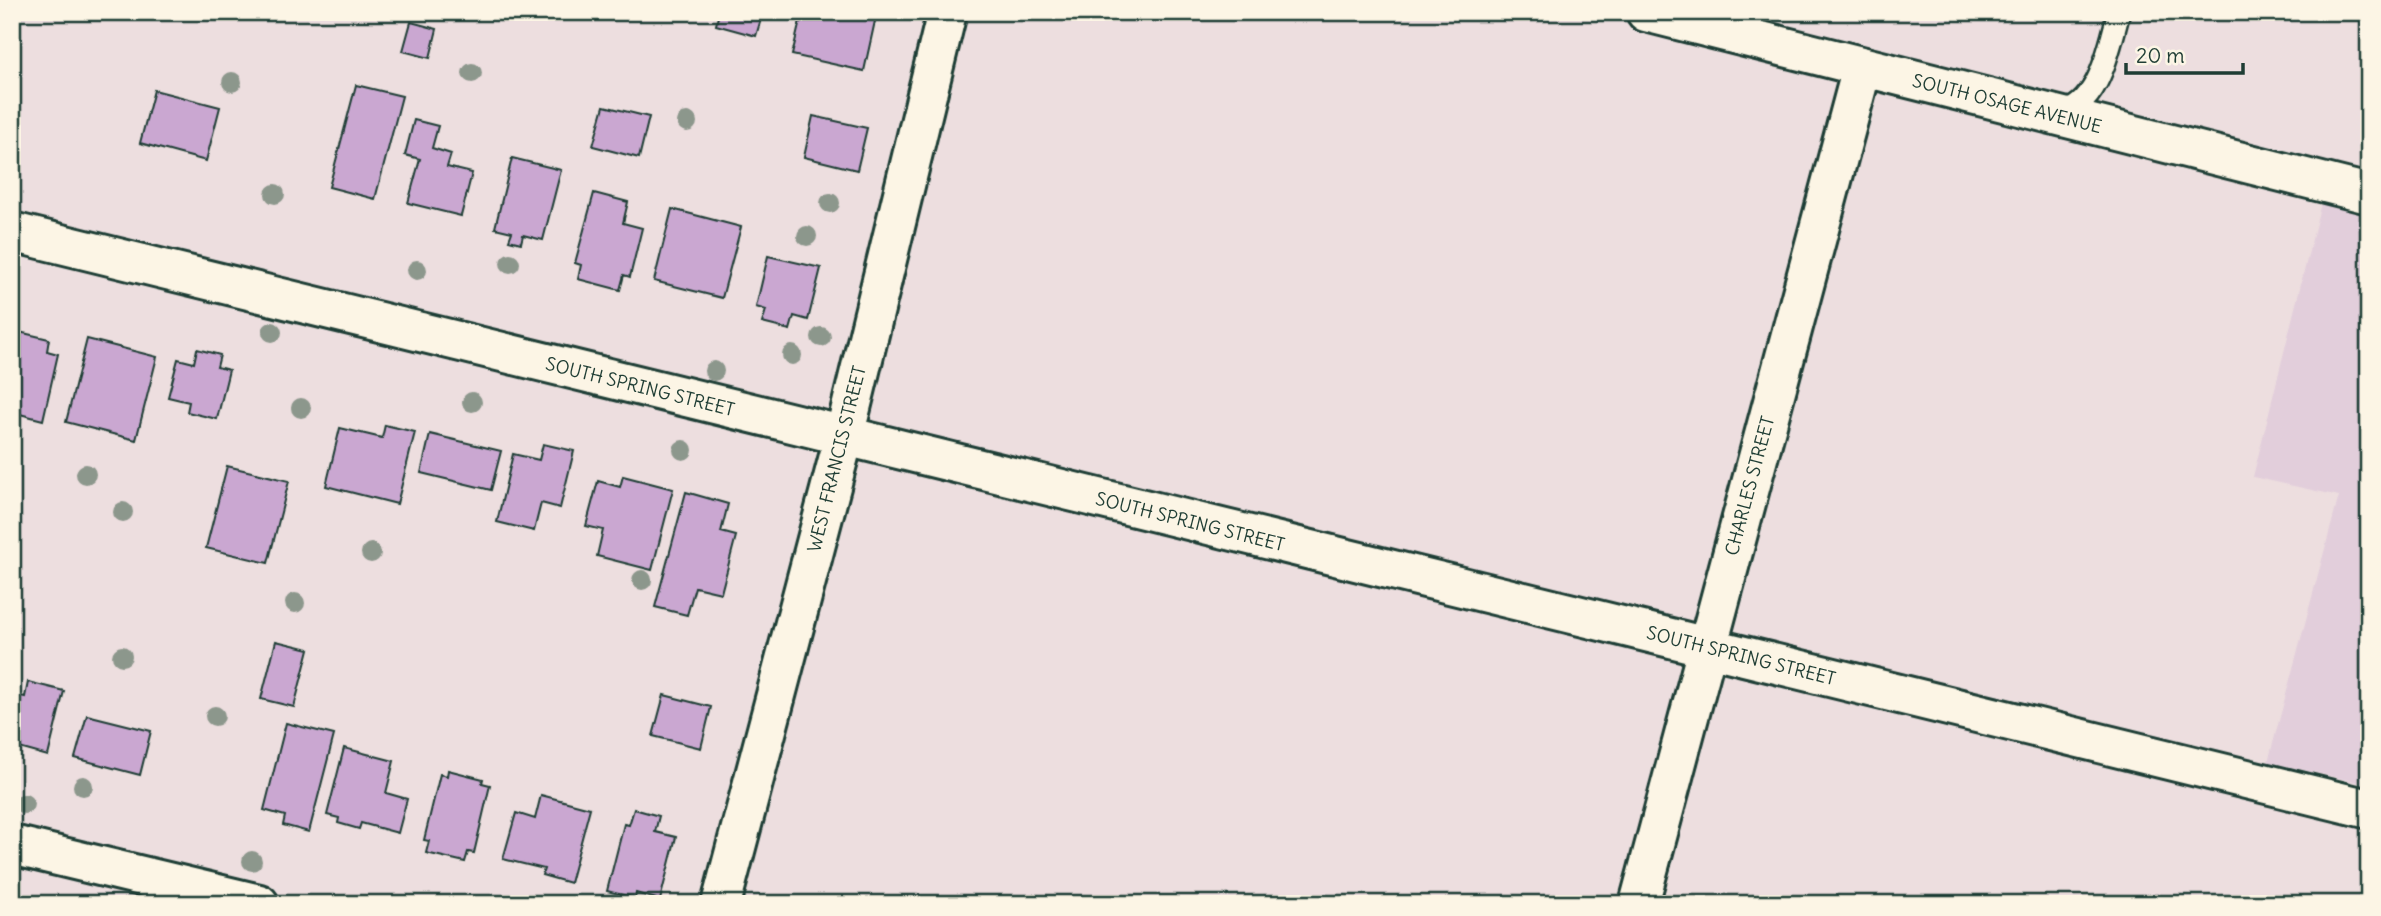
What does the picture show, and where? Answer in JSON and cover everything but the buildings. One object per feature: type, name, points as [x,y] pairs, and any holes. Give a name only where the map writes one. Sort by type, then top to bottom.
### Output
[{"type":"street","name":"WEST FRANCIS STREET","points":[[721,904],[844,437],[947,12]]},
{"type":"street","name":"SOUTH OSAGE AVENUE","points":[[1646,12],[2369,194]]},
{"type":"street","name":"CHARLES STREET","points":[[1639,904],[1862,68]]},
{"type":"street","name":"SOUTH SPRING STREET","points":[[12,232],[2369,809]]},
{"type":"street","points":[[12,845],[260,904]]},
{"type":"lane","points":[[2052,115],[2068,112],[2081,104],[2093,88],[2119,12]]},
{"type":"shaded area","points":[[2322,199],[2369,211],[2369,785],[2268,762],[2339,496],[2253,477]]}]
